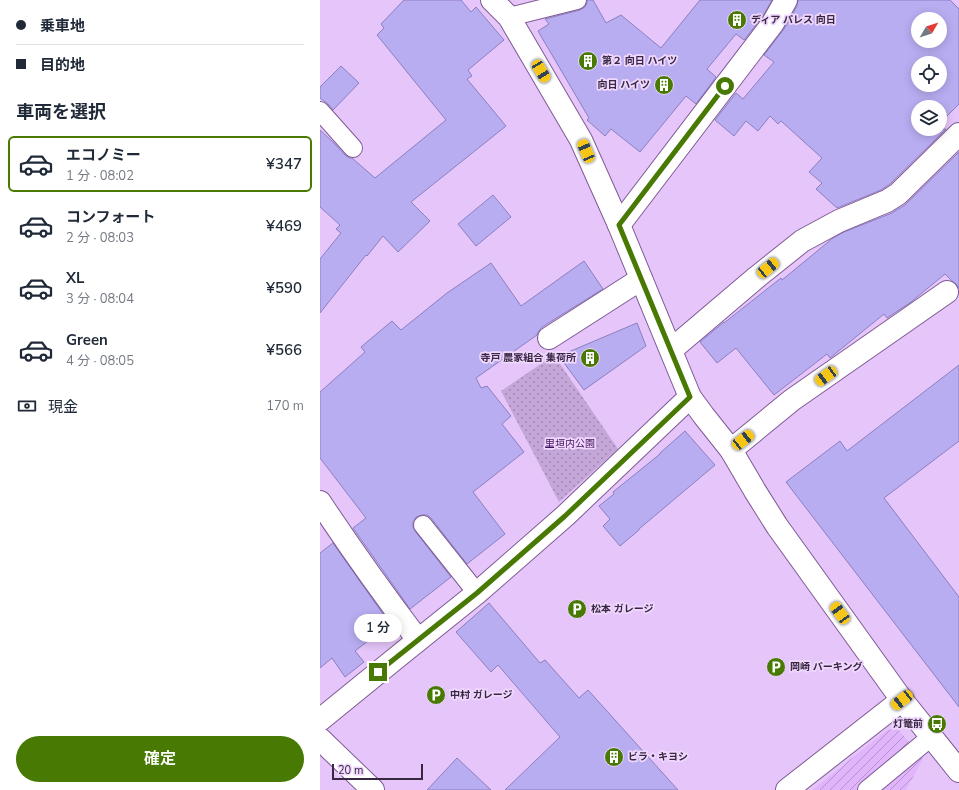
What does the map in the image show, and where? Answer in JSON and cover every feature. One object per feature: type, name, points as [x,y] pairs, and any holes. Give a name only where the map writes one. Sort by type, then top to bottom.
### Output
[{"type":"street","points":[[492,0],[509,17],[581,140],[619,225],[690,397],[730,450],[777,526],[902,700],[959,771]]},
{"type":"street","points":[[619,225],[773,23],[786,0]]},
{"type":"street","points":[[671,350],[802,241],[839,221],[887,201],[898,194],[959,134]]},
{"type":"street","points":[[549,338],[641,279]]},
{"type":"street","points":[[730,450],[792,400],[947,292]]},
{"type":"street","points":[[320,720],[477,593],[565,516],[690,397]]},
{"type":"street","points":[[320,502],[387,599],[418,640]]},
{"type":"street","points":[[787,790],[902,700]]},
{"type":"street","points":[[320,739],[373,790]]},
{"type":"lane","points":[[509,17],[577,0]]},
{"type":"lane","points":[[320,111],[353,148]]},
{"type":"lane","points":[[423,526],[477,593]]},
{"type":"lane","points":[[868,790],[932,737]]},
{"type":"shaded area","points":[[898,729],[923,759],[906,790],[812,790],[887,730]]},
{"type":"green space","name":"里垣内公園","points":[[554,355],[618,449],[559,502],[501,391]]},
{"type":"building","points":[[404,0],[461,0],[471,12],[476,7],[504,40],[468,70],[472,76],[467,79],[506,126],[411,202],[430,221],[398,252],[383,236],[320,313],[320,259],[341,233],[336,229],[340,225],[320,207],[320,130],[345,155],[352,158],[375,178],[446,120],[377,35],[384,28],[381,24]]},
{"type":"building","points":[[587,0],[593,0],[606,23],[621,15],[661,48],[700,0],[772,0],[763,16],[744,40],[736,34],[707,69],[716,77],[696,104],[686,96],[640,152],[611,129],[605,136],[587,120],[589,118],[538,31],[549,24],[545,19],[580,10],[585,7]]},
{"type":"building","points":[[798,0],[950,0],[959,9],[959,104],[947,116],[947,100],[911,100],[911,136],[939,136],[890,184],[881,190],[837,208],[816,189],[822,183],[809,172],[822,158],[781,121],[778,124],[770,116],[758,131],[746,121],[734,136],[715,120],[736,93],[743,99],[774,62],[764,55],[784,29],[797,6]]},
{"type":"building","points":[[341,66],[359,83],[333,110],[320,98],[320,87]]},
{"type":"building","points":[[959,152],[959,289],[957,285],[945,274],[911,302],[887,318],[884,314],[830,358],[827,354],[774,395],[736,348],[717,363],[700,342],[781,278],[782,280],[833,238],[844,232],[892,213],[905,205]]},
{"type":"building","points":[[493,195],[511,217],[476,246],[458,224]]},
{"type":"building","points":[[584,261],[603,289],[542,327],[537,335],[476,378],[481,388],[487,386],[511,416],[502,424],[524,452],[473,492],[505,534],[467,564],[431,518],[427,515],[416,517],[413,522],[415,531],[451,577],[410,609],[353,528],[366,518],[320,458],[320,392],[365,352],[361,347],[392,321],[401,330],[447,293],[491,263],[521,306]]},
{"type":"building","name":"寺戸 農家組合 集荷所","points":[[637,323],[646,346],[584,390],[559,356]]},
{"type":"building","points":[[959,365],[959,441],[884,498],[959,597],[959,707],[786,482],[840,441],[847,451]]},
{"type":"building","points":[[685,431],[715,465],[620,546],[603,526],[610,519],[599,506],[614,494],[613,492],[660,454]]},
{"type":"building","points":[[333,543],[390,624],[355,651],[364,662],[345,677],[332,658],[320,668],[320,553]]},
{"type":"building","points":[[489,603],[540,663],[545,660],[579,698],[588,690],[678,790],[505,790],[560,737],[498,665],[491,672],[456,632]]},
{"type":"building","points":[[457,758],[491,790],[427,790]]},
{"type":"place","name":"ディア パレス 向日","points":[[737,20]]},
{"type":"place","name":"第２ 向日 ハイツ","points":[[588,61]]},
{"type":"place","name":"向日 ハイツ","points":[[664,85]]},
{"type":"place","name":"寺戸 農家組合 集荷所","points":[[590,358]]},
{"type":"place","name":"松本 ガレージ","points":[[577,609]]},
{"type":"place","name":"岡崎 パーキング","points":[[776,667]]},
{"type":"place","name":"中村 ガレージ","points":[[436,695]]},
{"type":"place","name":"灯篭前","points":[[937,724]]},
{"type":"place","name":"ビラ・キヨシ","points":[[614,757]]},
{"type":"route","points":[[378,672],[477,593],[565,516],[690,397],[619,225],[725,86]]}]
